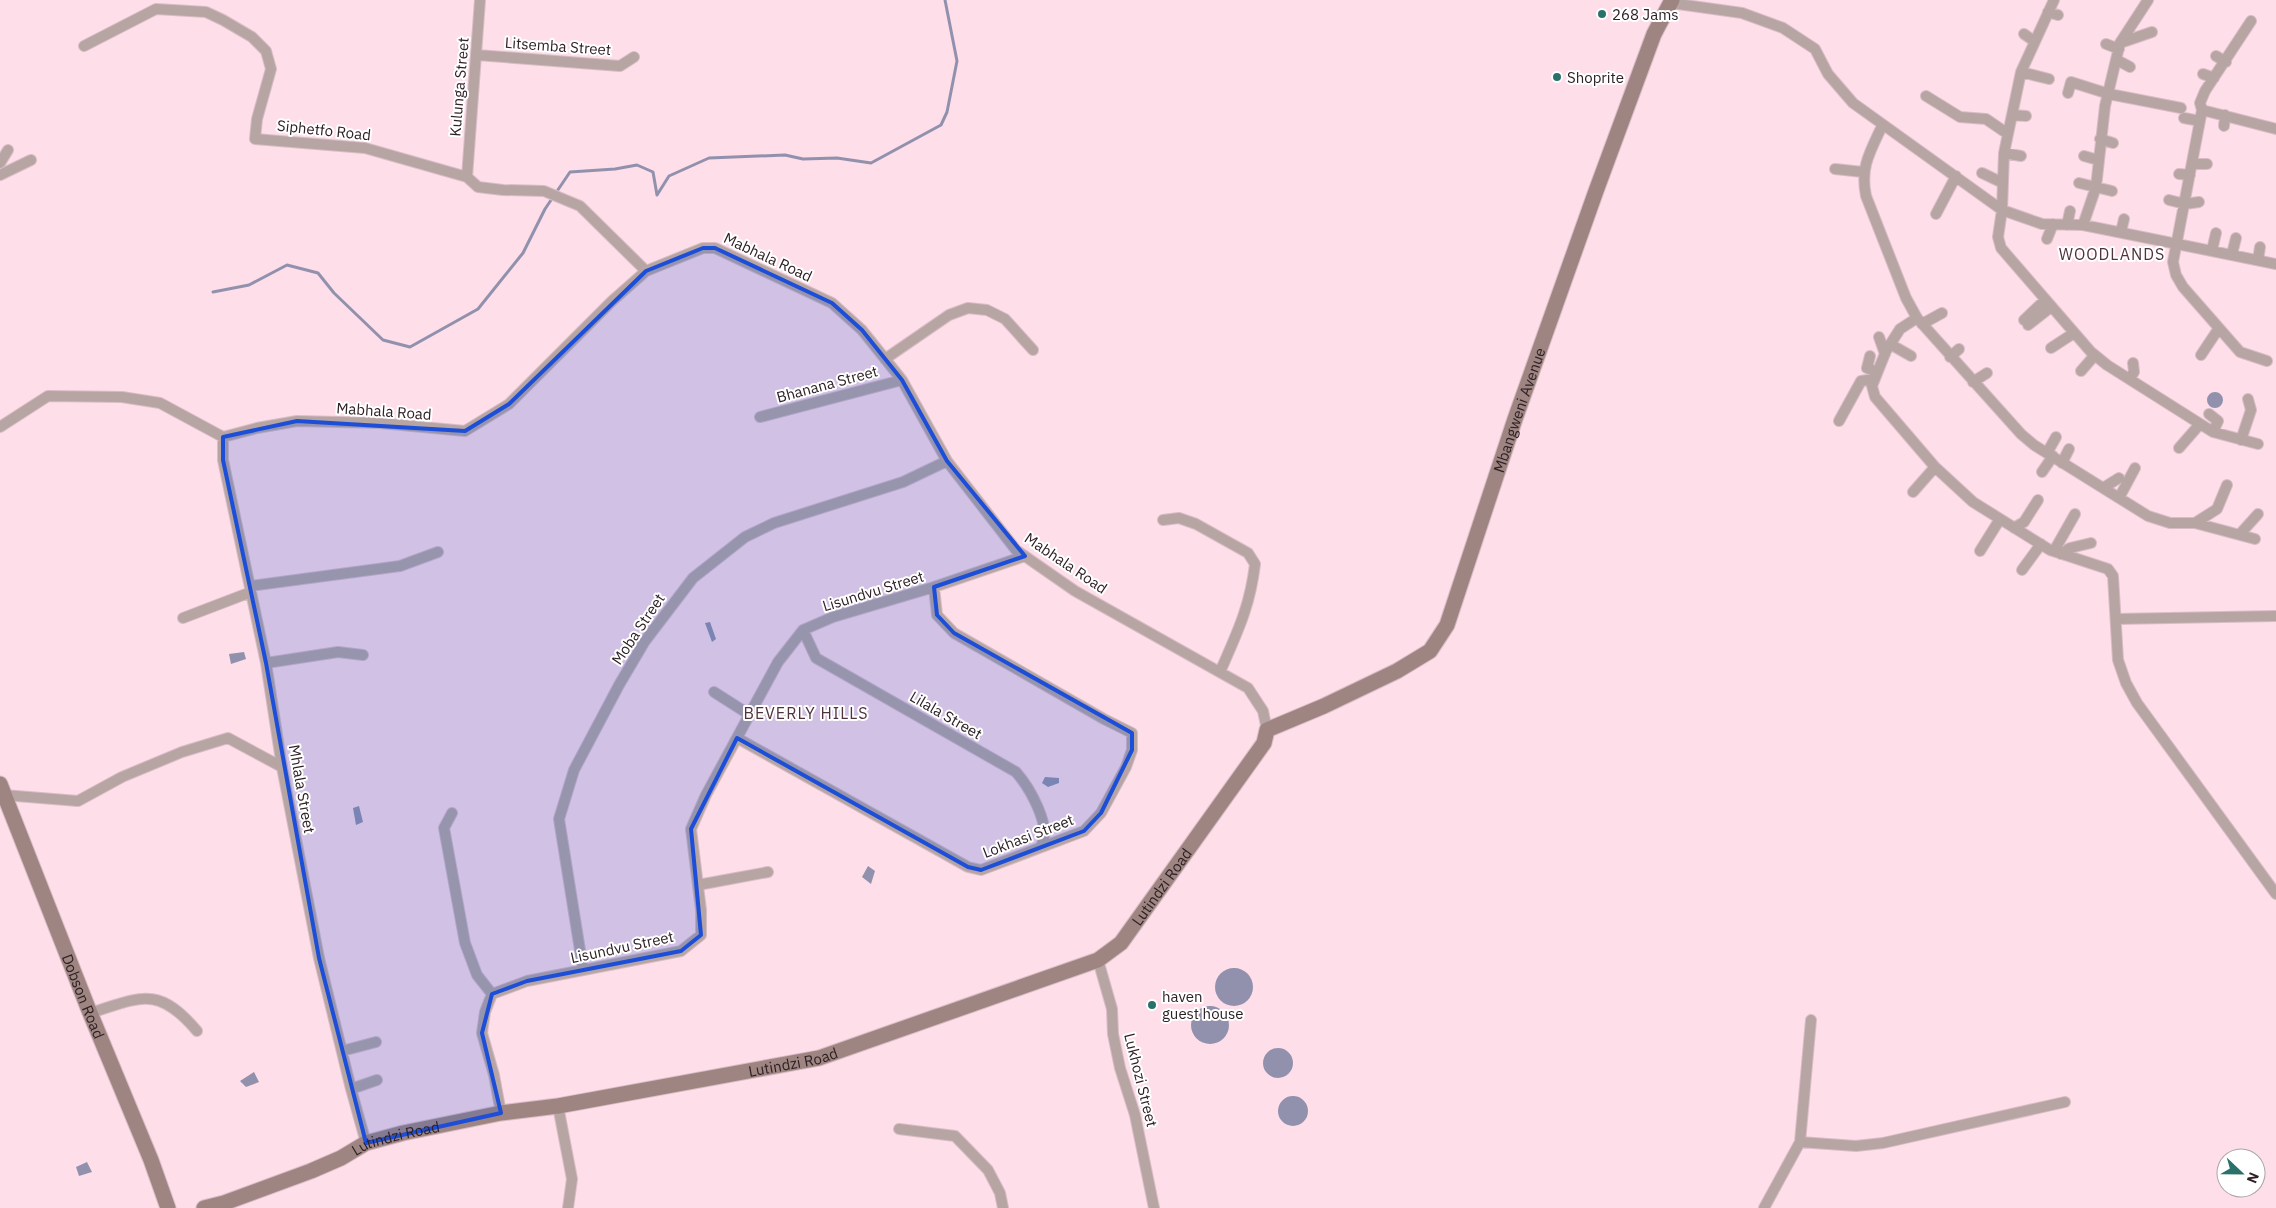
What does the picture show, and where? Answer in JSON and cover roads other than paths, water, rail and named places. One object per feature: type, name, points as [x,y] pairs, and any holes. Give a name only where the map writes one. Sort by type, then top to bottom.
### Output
[{"type":"street","name":"Kulunga Street","points":[[467,177],[478,55],[480,0]]},
{"type":"street","points":[[2054,0],[2053,14],[2034,41],[2021,72],[2004,153],[2002,210],[1998,237],[2001,248],[2094,355],[2213,432],[2258,444]]},
{"type":"street","points":[[2083,225],[2096,187],[2105,106],[2110,94],[2118,51],[2148,0]]},
{"type":"street","points":[[1672,1],[1742,13],[1783,28],[1815,49],[1828,74],[1853,103],[1882,126],[2002,210],[2042,224],[2083,225],[2276,264]]},
{"type":"street","name":"Mbangweni Avenue","points":[[1266,730],[1324,706],[1397,670],[1430,651],[1447,626],[1515,419],[1596,190],[1654,34],[1672,1]]},
{"type":"street","name":"Siphetfo Road","points":[[84,46],[156,8],[206,12],[252,37],[266,51],[271,69],[257,119],[255,139],[365,148],[467,177],[478,187],[544,191],[580,206],[646,271]]},
{"type":"street","points":[[2251,22],[2200,102],[2202,110],[2185,204],[2179,213],[2173,262],[2176,275],[2183,287],[2240,352],[2267,361]]},
{"type":"street","points":[[2118,51],[2152,32]]},
{"type":"street","points":[[2024,34],[2034,41]]},
{"type":"street","points":[[2106,44],[2118,51],[2130,67]]},
{"type":"street","name":"Litsemba Street","points":[[478,55],[620,66],[634,57]]},
{"type":"street","points":[[2216,56],[2226,62]]},
{"type":"street","points":[[2021,72],[2049,79]]},
{"type":"street","points":[[2203,74],[2214,78]]},
{"type":"street","points":[[2068,93],[2071,82],[2094,86],[2110,94],[2182,113],[2200,121]]},
{"type":"street","points":[[1926,96],[1960,117],[1986,119],[2008,134]]},
{"type":"street","points":[[2202,110],[2276,129]]},
{"type":"street","points":[[2012,115],[2026,116]]},
{"type":"street","points":[[2224,126],[2225,115]]},
{"type":"street","points":[[1882,126],[1862,180],[1866,196],[1906,298],[1919,321],[1950,357],[2021,434],[2050,455],[2148,516],[2159,520],[2195,523],[2255,539]]},
{"type":"street","points":[[2100,139],[2113,143]]},
{"type":"street","points":[[0,163],[8,150]]},
{"type":"street","points":[[2004,153],[2021,156]]},
{"type":"street","points":[[2084,156],[2098,160]]},
{"type":"street","points":[[0,175],[31,160]]},
{"type":"street","points":[[2192,164],[2207,164]]},
{"type":"street","points":[[1835,169],[1864,172]]},
{"type":"street","points":[[1982,173],[2003,183]]},
{"type":"street","points":[[2179,174],[2190,175]]},
{"type":"street","points":[[1936,214],[1956,176]]},
{"type":"street","points":[[2079,183],[2112,191]]},
{"type":"street","points":[[2169,200],[2185,204],[2199,202]]},
{"type":"street","points":[[2067,225],[2070,211]]},
{"type":"street","points":[[2121,232],[2124,219]]},
{"type":"street","points":[[2047,239],[2053,224]]},
{"type":"street","points":[[2212,250],[2216,233]]},
{"type":"street","points":[[2232,254],[2236,238]]},
{"type":"street","points":[[2258,260],[2260,247]]},
{"type":"street","name":"Mabhala Road","points":[[223,437],[257,428],[297,421],[380,423],[465,432],[509,404],[612,301],[646,271],[704,248],[715,248],[832,303],[862,330],[902,380],[947,460],[1016,550],[1075,591],[1248,688],[1263,711],[1266,730]]},
{"type":"street","points":[[2026,322],[2048,303]]},
{"type":"street","points":[[885,359],[949,315],[968,308],[987,310],[1005,319],[1033,350]]},
{"type":"street","points":[[1942,313],[1900,329],[1876,375],[1872,386],[1875,397],[1935,467],[1974,502],[2057,553],[2108,569],[2113,576],[2118,660],[2126,683],[2137,703],[2276,894]]},
{"type":"street","points":[[2201,355],[2219,328]]},
{"type":"street","points":[[2051,348],[2074,332]]},
{"type":"street","points":[[1879,337],[1888,349],[1911,356]]},
{"type":"street","points":[[1950,357],[1959,349]]},
{"type":"street","points":[[2081,372],[2094,355]]},
{"type":"street","points":[[1870,356],[1867,368],[1876,375]]},
{"type":"street","points":[[2129,379],[2134,372],[2133,362]]},
{"type":"street","points":[[1973,382],[1987,374]]},
{"type":"street","points":[[1839,421],[1861,381],[1876,375]]},
{"type":"street","name":"Bhanana Street","points":[[760,418],[902,380]]},
{"type":"street","points":[[0,427],[48,396],[122,397],[160,402],[223,437]]},
{"type":"street","points":[[2241,440],[2251,410],[2248,399]]},
{"type":"street","points":[[2209,414],[2218,421],[2213,432]]},
{"type":"street","points":[[2180,448],[2200,424]]},
{"type":"street","name":"Mhlala Street","points":[[223,437],[223,460],[266,663],[282,767],[319,958],[350,1089],[366,1143]]},
{"type":"street","points":[[2042,472],[2056,437]]},
{"type":"street","points":[[2062,462],[2069,449]]},
{"type":"street","name":"Moba Street","points":[[583,969],[559,819],[574,770],[618,685],[645,641],[693,578],[746,537],[774,523],[903,482],[947,460]]},
{"type":"street","points":[[1912,492],[1935,467]]},
{"type":"street","points":[[2119,498],[2135,468]]},
{"type":"street","points":[[2103,488],[2119,478]]},
{"type":"street","points":[[2195,523],[2216,509],[2227,485]]},
{"type":"street","points":[[2014,528],[2024,522],[2038,500]]},
{"type":"street","points":[[2057,553],[2075,514]]},
{"type":"street","points":[[2240,534],[2258,514]]},
{"type":"street","points":[[1163,520],[1179,518],[1196,524],[1248,553],[1255,564],[1252,594],[1246,613],[1220,672]]},
{"type":"street","points":[[1980,551],[2000,519]]},
{"type":"street","points":[[2022,570],[2041,544]]},
{"type":"street","points":[[2057,553],[2070,548],[2091,544]]},
{"type":"street","points":[[183,618],[250,589],[400,566],[438,552]]},
{"type":"street","name":"Lisundvu Street","points":[[492,994],[527,981],[682,950],[701,935],[698,884],[691,829],[706,794],[778,662],[804,630],[833,617],[934,587],[1025,556]]},
{"type":"street","name":"Lokhasi Street","points":[[738,738],[968,867],[982,870],[1084,831],[1101,813],[1126,767],[1132,750],[1132,733],[954,634],[937,614],[934,587]]},
{"type":"street","points":[[2116,619],[2276,616]]},
{"type":"street","name":"Lilala Street","points":[[804,630],[816,658],[1016,772],[1032,795],[1045,828],[1044,841],[1041,846]]},
{"type":"street","points":[[266,663],[338,652],[363,655]]},
{"type":"street","points":[[714,692],[750,715]]},
{"type":"street","name":"Lutindzi Road","points":[[204,1208],[228,1202],[311,1171],[341,1158],[366,1143],[501,1113],[558,1106],[819,1058],[1098,960],[1121,943],[1260,749],[1264,743],[1266,730]]},
{"type":"street","points":[[2,790],[78,801],[122,778],[182,752],[228,738],[282,767]]},
{"type":"street","name":"Dobson Road","points":[[2,790],[90,1013],[151,1160],[168,1208]]},
{"type":"street","points":[[452,813],[444,828],[465,943],[477,975],[492,994],[485,1012],[482,1033],[494,1075],[501,1113]]},
{"type":"street","points":[[698,884],[768,872]]},
{"type":"street","name":"Lukhozi Street","points":[[1098,960],[1112,1009],[1113,1034],[1120,1068],[1135,1115],[1154,1208]]},
{"type":"street","points":[[90,1013],[148,997],[158,1000],[181,1013],[197,1031]]},
{"type":"street","points":[[1764,1208],[1800,1142],[1811,1020]]},
{"type":"street","points":[[342,1050],[376,1042]]},
{"type":"street","points":[[350,1089],[377,1080]]},
{"type":"street","points":[[1800,1142],[1856,1146],[1883,1143],[2066,1102]]},
{"type":"street","points":[[558,1106],[572,1179],[568,1208]]},
{"type":"street","points":[[899,1129],[955,1136],[988,1170],[1000,1194],[1003,1208]]},
{"type":"water","points":[[2215,392],[2221,394],[2223,400],[2221,406],[2215,408],[2209,406],[2207,400],[2209,394]]},
{"type":"water","points":[[710,622],[716,639],[712,642],[705,623]]},
{"type":"water","points":[[244,652],[246,659],[231,664],[229,654]]},
{"type":"water","points":[[1045,777],[1059,778],[1059,783],[1048,787],[1042,783]]},
{"type":"water","points":[[359,806],[363,822],[356,825],[353,808]]},
{"type":"water","points":[[868,866],[875,871],[871,884],[862,877]]},
{"type":"water","points":[[1234,968],[1248,973],[1253,987],[1248,1001],[1234,1006],[1220,1001],[1215,987],[1220,973]]},
{"type":"water","points":[[1210,1006],[1224,1011],[1229,1025],[1224,1039],[1210,1044],[1196,1039],[1191,1025],[1196,1011]]},
{"type":"water","points":[[1278,1048],[1289,1052],[1293,1063],[1289,1074],[1278,1078],[1267,1074],[1263,1063],[1267,1052]]},
{"type":"water","points":[[254,1072],[259,1082],[246,1087],[240,1081]]},
{"type":"water","points":[[1293,1096],[1304,1100],[1308,1111],[1304,1122],[1293,1126],[1282,1122],[1278,1111],[1282,1100]]},
{"type":"water","points":[[87,1162],[92,1172],[79,1176],[76,1167]]},
{"type":"waterway","points":[[213,292],[249,285],[287,265],[318,273],[334,293],[383,340],[410,347],[478,309],[523,253],[545,209],[570,172],[615,169],[637,165],[653,172],[657,195],[669,176],[709,158],[785,155],[803,159],[837,158],[871,163],[941,125],[947,112],[957,61],[945,0]]},
{"type":"place","name":"268 Jams","points":[[1602,14]]},
{"type":"place","name":"Shoprite","points":[[1557,77]]},
{"type":"place","name":"haven guest house","points":[[1152,1005]]},
{"type":"district","name":"WOODLANDS","points":[[2112,254]]},
{"type":"district","name":"BEVERLY HILLS","points":[[806,713]]}]
